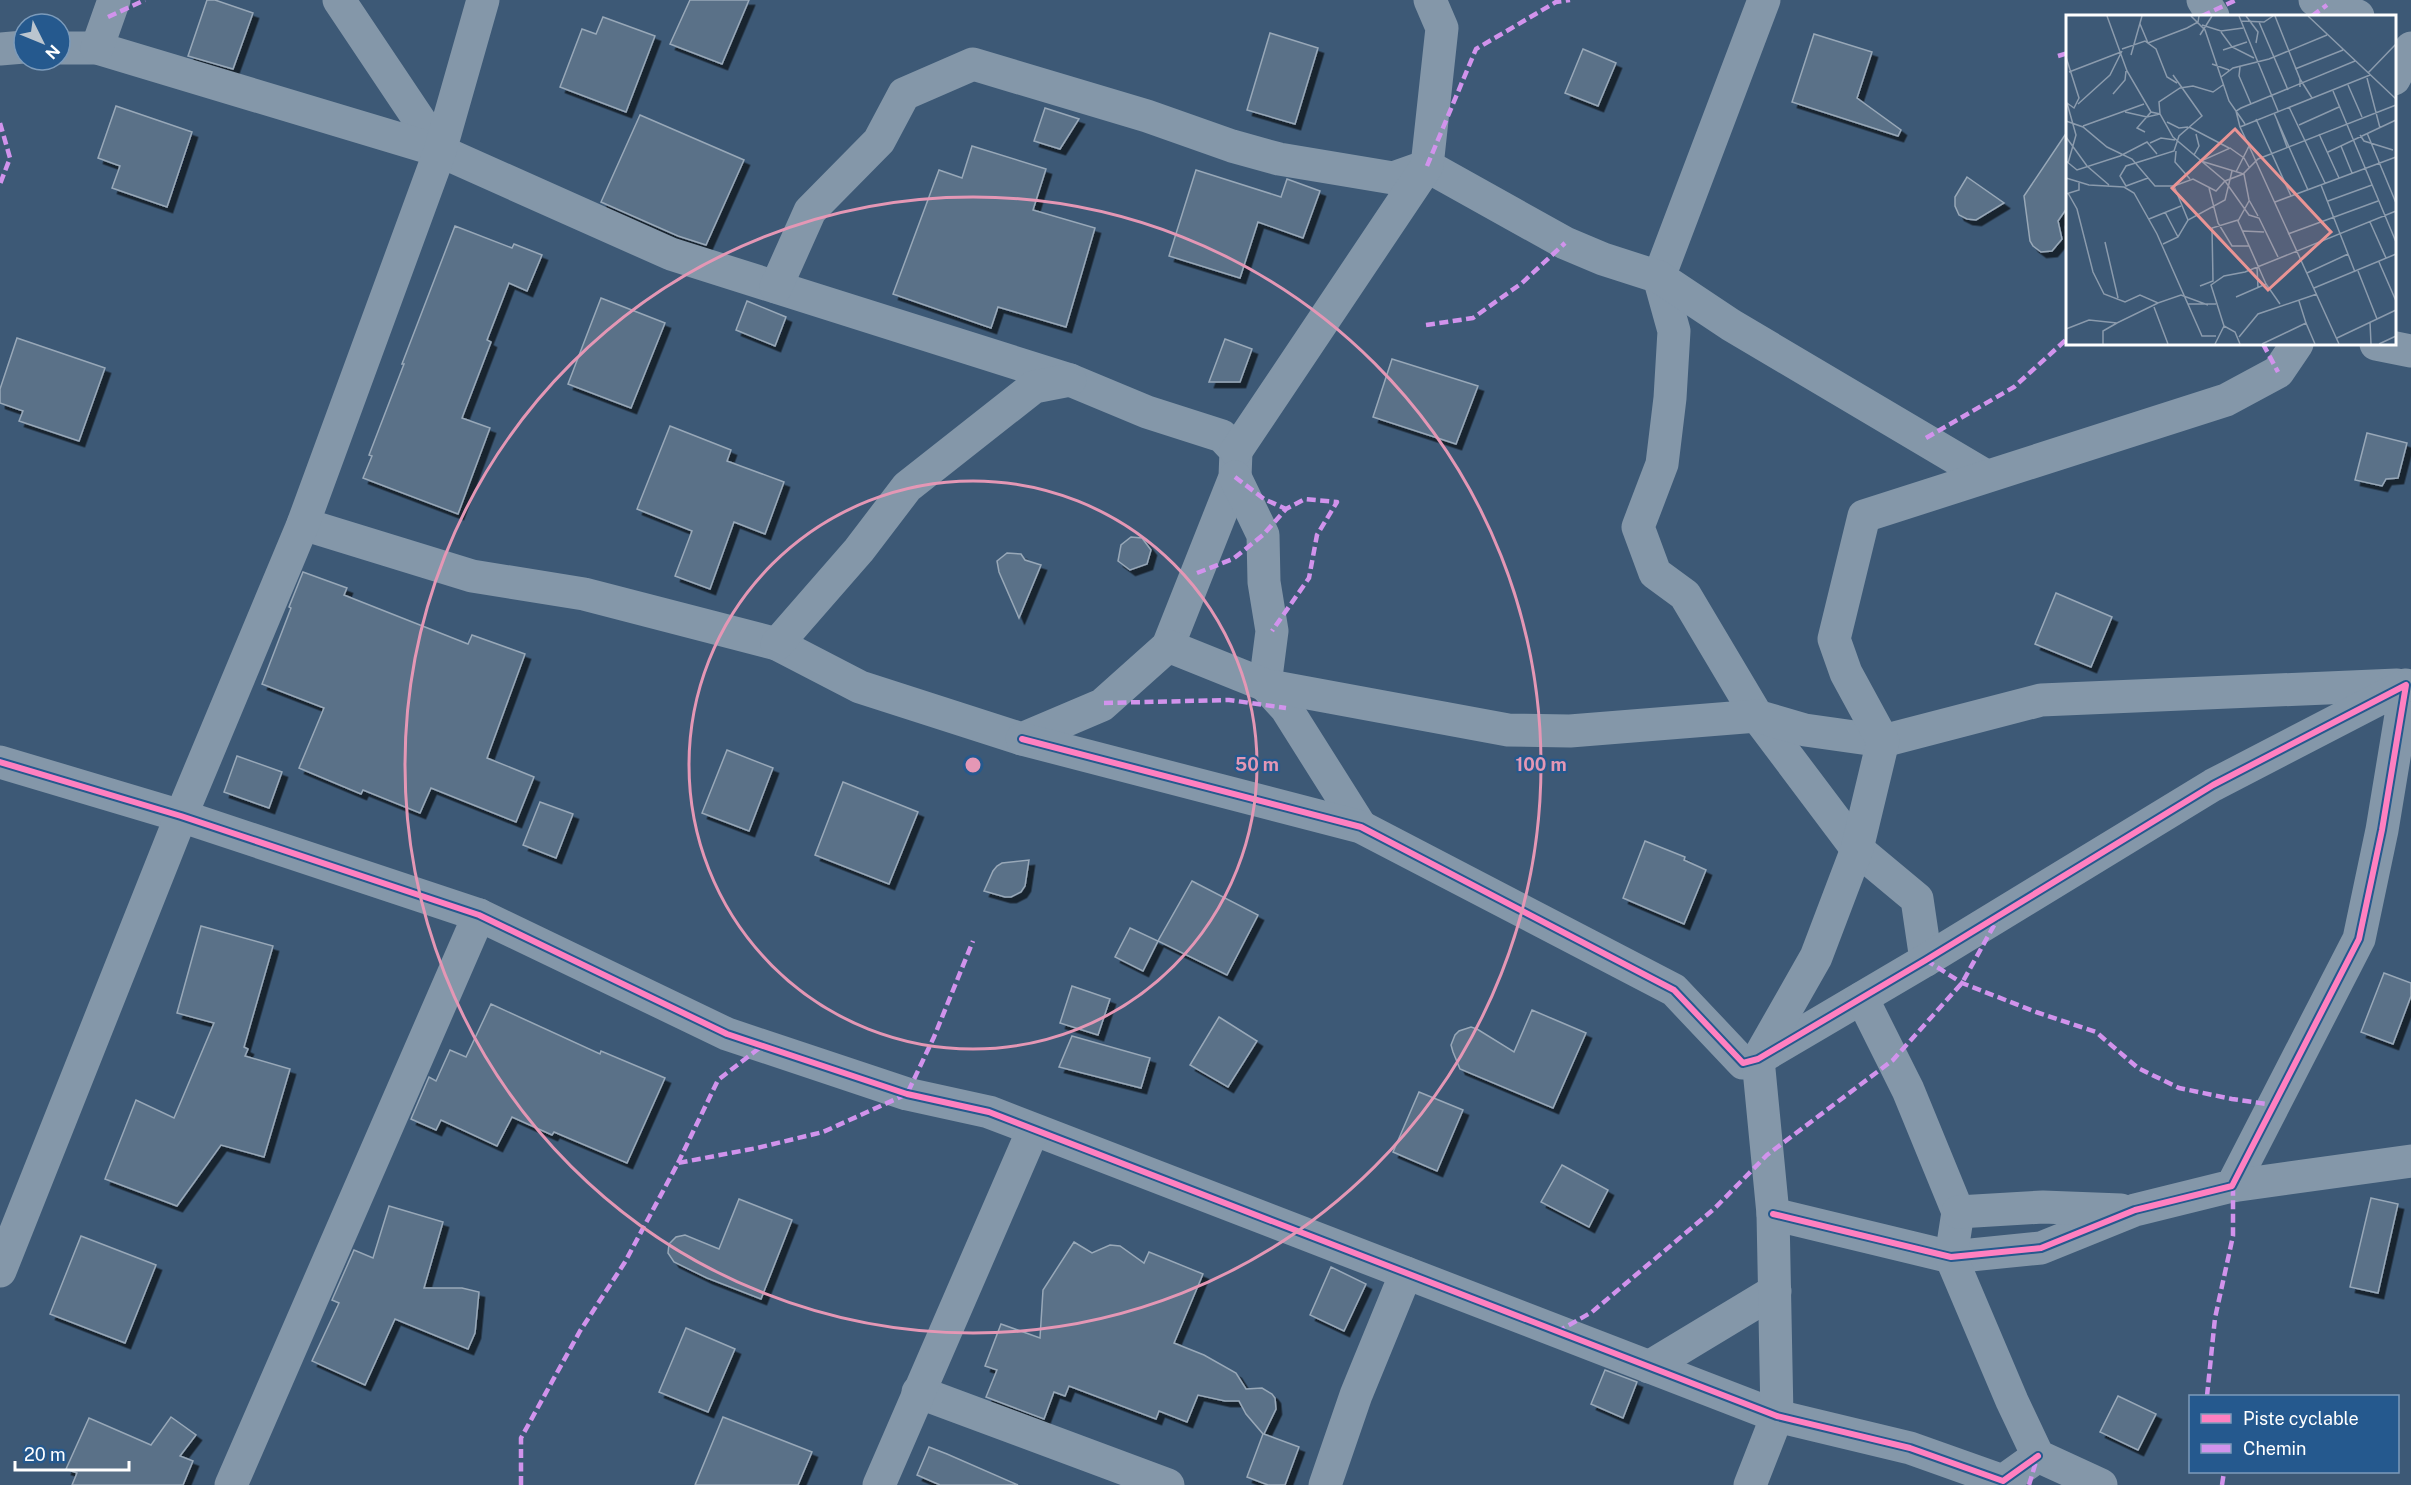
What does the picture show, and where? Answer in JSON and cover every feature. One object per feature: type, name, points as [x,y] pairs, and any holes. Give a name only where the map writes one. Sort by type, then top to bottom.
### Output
[{"type":"street","points":[[97,48],[114,0]]},
{"type":"street","points":[[339,0],[440,151]]},
{"type":"street","points":[[0,1271],[181,816],[303,524],[440,151],[483,0]]},
{"type":"street","points":[[1022,739],[1102,705],[1168,646],[1235,464],[1427,166],[1442,28],[1430,0]]},
{"type":"street","points":[[1764,0],[1659,277],[1674,331],[1670,398],[1662,464],[1638,527],[1655,573],[1686,595],[1757,716],[1857,849],[1917,899],[1926,960]]},
{"type":"street","points":[[2203,0],[2212,15]]},
{"type":"street","points":[[2315,0],[2355,15]]},
{"type":"street","points":[[2396,31],[2411,36]]},
{"type":"street","points":[[72,48],[97,48],[440,151],[671,254],[1070,380],[1147,411],[1222,436],[1263,535],[1264,582],[1272,631],[1265,685],[1286,708],[1361,826]]},
{"type":"street","points":[[2396,75],[2411,48]]},
{"type":"street","points":[[776,287],[810,212],[879,141],[904,93],[974,64],[1148,117],[1232,147],[1279,159],[1393,178],[1427,166],[1565,243],[1603,259],[1659,277],[1731,325],[1926,438],[1986,476]]},
{"type":"street","points":[[1750,1485],[1777,1416],[1773,1214],[1758,1059],[1816,957],[1857,849],[1883,741],[1846,673],[1834,639],[1864,516],[2226,400],[2278,372],[2295,345]]},
{"type":"street","points":[[2381,345],[2411,351]]},
{"type":"street","points":[[777,644],[859,550],[907,487],[1034,387],[1070,380]]},
{"type":"street","points":[[303,524],[472,576],[584,594],[777,644],[860,687],[1022,739],[1361,826],[1674,990],[1743,1063],[1758,1059],[1862,998],[2213,785],[2409,684]]},
{"type":"street","points":[[1168,646],[1265,685],[1508,730],[1570,731],[1757,716],[1805,730],[1883,741],[2041,700],[2409,684]]},
{"type":"street","points":[[2232,1186],[2359,939],[2409,684]]},
{"type":"street","points":[[0,762],[181,816],[479,915],[727,1034],[907,1094],[989,1112],[1777,1416],[1910,1448],[2003,1481],[2037,1456]]},
{"type":"street","points":[[231,1485],[479,915]]},
{"type":"street","points":[[1862,998],[1908,1090],[1958,1212],[1951,1257],[2037,1456],[2101,1485]]},
{"type":"street","points":[[879,1485],[1033,1130]]},
{"type":"street","points":[[1773,1214],[1951,1257],[2041,1248],[2135,1210],[2232,1186],[2411,1161]]},
{"type":"street","points":[[1958,1212],[2043,1208],[2135,1210]]},
{"type":"street","points":[[1325,1485],[1356,1395],[1406,1273]]},
{"type":"street","points":[[1649,1367],[1775,1291]]},
{"type":"street","points":[[918,1392],[1168,1485]]},
{"type":"building","points":[[207,0],[215,0],[253,13],[233,69],[188,56]]},
{"type":"building","points":[[690,0],[749,0],[722,64],[670,44]]},
{"type":"building","points":[[603,17],[655,36],[626,112],[560,87],[582,29],[596,34]]},
{"type":"building","points":[[1270,33],[1318,48],[1295,124],[1247,110]]},
{"type":"building","points":[[1814,34],[1872,52],[1857,98],[1901,130],[1898,136],[1792,102]]},
{"type":"building","points":[[1583,49],[1616,63],[1598,106],[1565,93]]},
{"type":"building","points":[[116,106],[192,132],[167,207],[112,188],[120,166],[98,158]]},
{"type":"building","points":[[1045,108],[1079,119],[1060,149],[1034,141]]},
{"type":"building","points":[[640,115],[744,160],[706,245],[678,236],[601,202]]},
{"type":"building","points":[[2066,133],[2066,209],[2058,221],[2062,239],[2052,251],[2041,252],[2030,241],[2024,196]]},
{"type":"building","points":[[972,146],[1046,169],[1033,210],[1095,228],[1066,327],[998,307],[991,328],[893,294],[939,170],[962,178]]},
{"type":"building","points":[[1196,170],[1281,197],[1287,179],[1320,191],[1303,238],[1258,222],[1240,278],[1169,256]]},
{"type":"building","points":[[1967,177],[2004,203],[1976,220],[1959,215],[1955,206],[1955,197]]},
{"type":"building","points":[[455,226],[512,248],[514,244],[542,255],[527,291],[509,283],[487,340],[491,342],[462,418],[490,428],[458,514],[363,478],[372,456],[369,455],[404,364],[402,364]]},
{"type":"building","points":[[601,298],[665,323],[631,408],[568,384]]},
{"type":"building","points":[[747,301],[786,317],[775,346],[736,330]]},
{"type":"building","points":[[17,338],[105,368],[79,441],[19,421],[23,411],[0,403],[0,389]]},
{"type":"building","points":[[1225,339],[1252,349],[1240,382],[1209,382]]},
{"type":"building","points":[[1392,359],[1478,386],[1456,444],[1373,417]]},
{"type":"building","points":[[670,426],[731,450],[727,461],[784,482],[765,534],[734,522],[710,589],[675,576],[692,531],[637,509]]},
{"type":"building","points":[[2367,433],[2407,443],[2398,478],[2386,479],[2382,486],[2355,480]]},
{"type":"building","points":[[1131,537],[1142,538],[1151,550],[1147,564],[1130,570],[1118,561],[1121,545]]},
{"type":"building","points":[[1007,553],[1021,554],[1025,560],[1041,565],[1019,618],[999,572],[997,561]]},
{"type":"building","points":[[303,572],[347,588],[344,595],[468,644],[472,635],[525,654],[487,758],[534,777],[516,822],[431,788],[420,813],[363,790],[361,794],[299,768],[324,708],[262,684]]},
{"type":"building","points":[[2056,593],[2112,617],[2091,667],[2035,644]]},
{"type":"building","points":[[727,750],[773,768],[749,831],[702,813]]},
{"type":"building","points":[[237,756],[282,772],[269,808],[224,792]]},
{"type":"building","points":[[843,782],[918,812],[889,884],[815,855]]},
{"type":"building","points":[[540,802],[573,814],[556,858],[523,845]]},
{"type":"building","points":[[1645,841],[1685,857],[1684,860],[1706,870],[1684,924],[1623,898]]},
{"type":"building","points":[[1029,860],[1025,886],[1021,892],[1005,897],[984,891],[997,866],[1002,863]]},
{"type":"building","points":[[1192,881],[1258,915],[1227,975],[1158,941]]},
{"type":"building","points":[[201,926],[273,946],[244,1047],[248,1049],[245,1056],[290,1069],[264,1157],[221,1145],[177,1206],[105,1179],[136,1100],[174,1118],[214,1023],[177,1013]]},
{"type":"building","points":[[1130,928],[1158,941],[1143,971],[1115,957]]},
{"type":"building","points":[[2384,973],[2411,983],[2411,996],[2393,1044],[2361,1032]]},
{"type":"building","points":[[1072,986],[1110,999],[1098,1035],[1060,1023]]},
{"type":"building","points":[[491,1004],[600,1054],[601,1051],[665,1078],[627,1163],[554,1132],[552,1135],[512,1117],[497,1146],[441,1120],[436,1130],[411,1119],[429,1077],[436,1081],[450,1050],[466,1057]]},
{"type":"building","points":[[1532,1010],[1586,1033],[1553,1108],[1460,1069],[1451,1045],[1459,1031],[1471,1027],[1514,1052]]},
{"type":"building","points":[[1219,1017],[1257,1041],[1228,1087],[1190,1065]]},
{"type":"building","points":[[1072,1036],[1150,1058],[1141,1088],[1059,1067]]},
{"type":"building","points":[[1419,1092],[1463,1110],[1437,1171],[1393,1152]]},
{"type":"building","points":[[1562,1165],[1608,1190],[1589,1227],[1541,1202]]},
{"type":"building","points":[[2371,1198],[2398,1204],[2378,1293],[2350,1287]]},
{"type":"building","points":[[739,1199],[792,1220],[761,1299],[707,1278],[674,1262],[668,1253],[669,1244],[676,1237],[685,1235],[719,1249]]},
{"type":"building","points":[[389,1206],[443,1222],[424,1288],[462,1288],[479,1292],[475,1333],[468,1349],[395,1319],[365,1385],[312,1361],[339,1303],[332,1300],[354,1250],[373,1258]]},
{"type":"building","points":[[81,1236],[156,1265],[125,1343],[50,1314]]},
{"type":"building","points":[[1074,1242],[1092,1253],[1110,1245],[1120,1246],[1144,1263],[1149,1252],[1203,1274],[1174,1343],[1204,1355],[1236,1373],[1246,1389],[1262,1388],[1272,1394],[1275,1398],[1276,1409],[1264,1434],[1299,1447],[1285,1485],[1268,1485],[1247,1477],[1263,1434],[1246,1414],[1239,1401],[1225,1401],[1198,1395],[1187,1422],[1159,1411],[1156,1419],[1069,1386],[1065,1396],[1054,1392],[1044,1419],[986,1397],[997,1370],[985,1366],[1001,1324],[1040,1338],[1043,1290]]},
{"type":"building","points":[[1331,1267],[1366,1284],[1344,1331],[1310,1315]]},
{"type":"building","points":[[686,1328],[735,1349],[708,1412],[659,1392]]},
{"type":"building","points":[[1605,1370],[1637,1382],[1623,1418],[1591,1404]]},
{"type":"building","points":[[2118,1396],[2156,1414],[2138,1450],[2100,1432]]},
{"type":"building","points":[[171,1417],[196,1435],[180,1456],[193,1461],[183,1485],[72,1485],[77,1473],[66,1469],[89,1418],[151,1445]]},
{"type":"building","points":[[723,1417],[812,1452],[798,1485],[695,1485]]},
{"type":"building","points":[[929,1447],[1018,1485],[940,1485],[917,1475]]},
{"type":"marked path","points":[[108,17],[145,0]]},
{"type":"marked path","points":[[1427,166],[1476,49],[1556,2],[1570,0]]},
{"type":"marked path","points":[[2204,15],[2236,0]]},
{"type":"marked path","points":[[2313,15],[2327,5]]},
{"type":"marked path","points":[[2058,56],[2066,54]]},
{"type":"marked path","points":[[0,123],[10,158],[0,184]]},
{"type":"marked path","points":[[1426,325],[1473,318],[1522,283],[1565,243]]},
{"type":"marked path","points":[[1926,438],[2014,387],[2066,340]]},
{"type":"marked path","points":[[2264,345],[2278,372]]},
{"type":"marked path","points":[[1235,477],[1264,499],[1286,509]]},
{"type":"marked path","points":[[1197,573],[1233,559],[1263,535],[1286,509],[1305,499],[1337,502],[1317,535],[1309,578],[1272,631]]},
{"type":"marked path","points":[[1104,703],[1229,700],[1286,708]]},
{"type":"marked path","points":[[1557,1332],[1592,1312],[1714,1209],[1767,1155],[1893,1060],[1962,983],[1997,920]]},
{"type":"marked path","points":[[521,1485],[521,1438],[580,1331],[625,1262],[678,1163],[757,1148],[823,1132],[907,1094],[934,1037],[973,941]]},
{"type":"marked path","points":[[1926,960],[1962,983],[2036,1012],[2096,1032],[2138,1068],[2179,1088],[2274,1105]]},
{"type":"marked path","points":[[678,1163],[718,1080],[762,1046]]},
{"type":"marked path","points":[[2207,1395],[2215,1318],[2233,1236],[2233,1186]]},
{"type":"marked path","points":[[2029,1485],[2037,1458]]},
{"type":"marked path","points":[[2222,1485],[2224,1473]]},
{"type":"cycle path","points":[[1022,739],[1361,827],[1674,990],[1743,1063],[1758,1059],[1926,960],[2213,785],[2406,685],[2382,830],[2359,939],[2232,1186],[2135,1210],[2041,1248],[1951,1257],[1773,1214]]},
{"type":"cycle path","points":[[0,762],[181,816],[479,915],[727,1034],[907,1094],[989,1112],[1777,1416],[1910,1448],[2003,1481],[2038,1456]]}]
